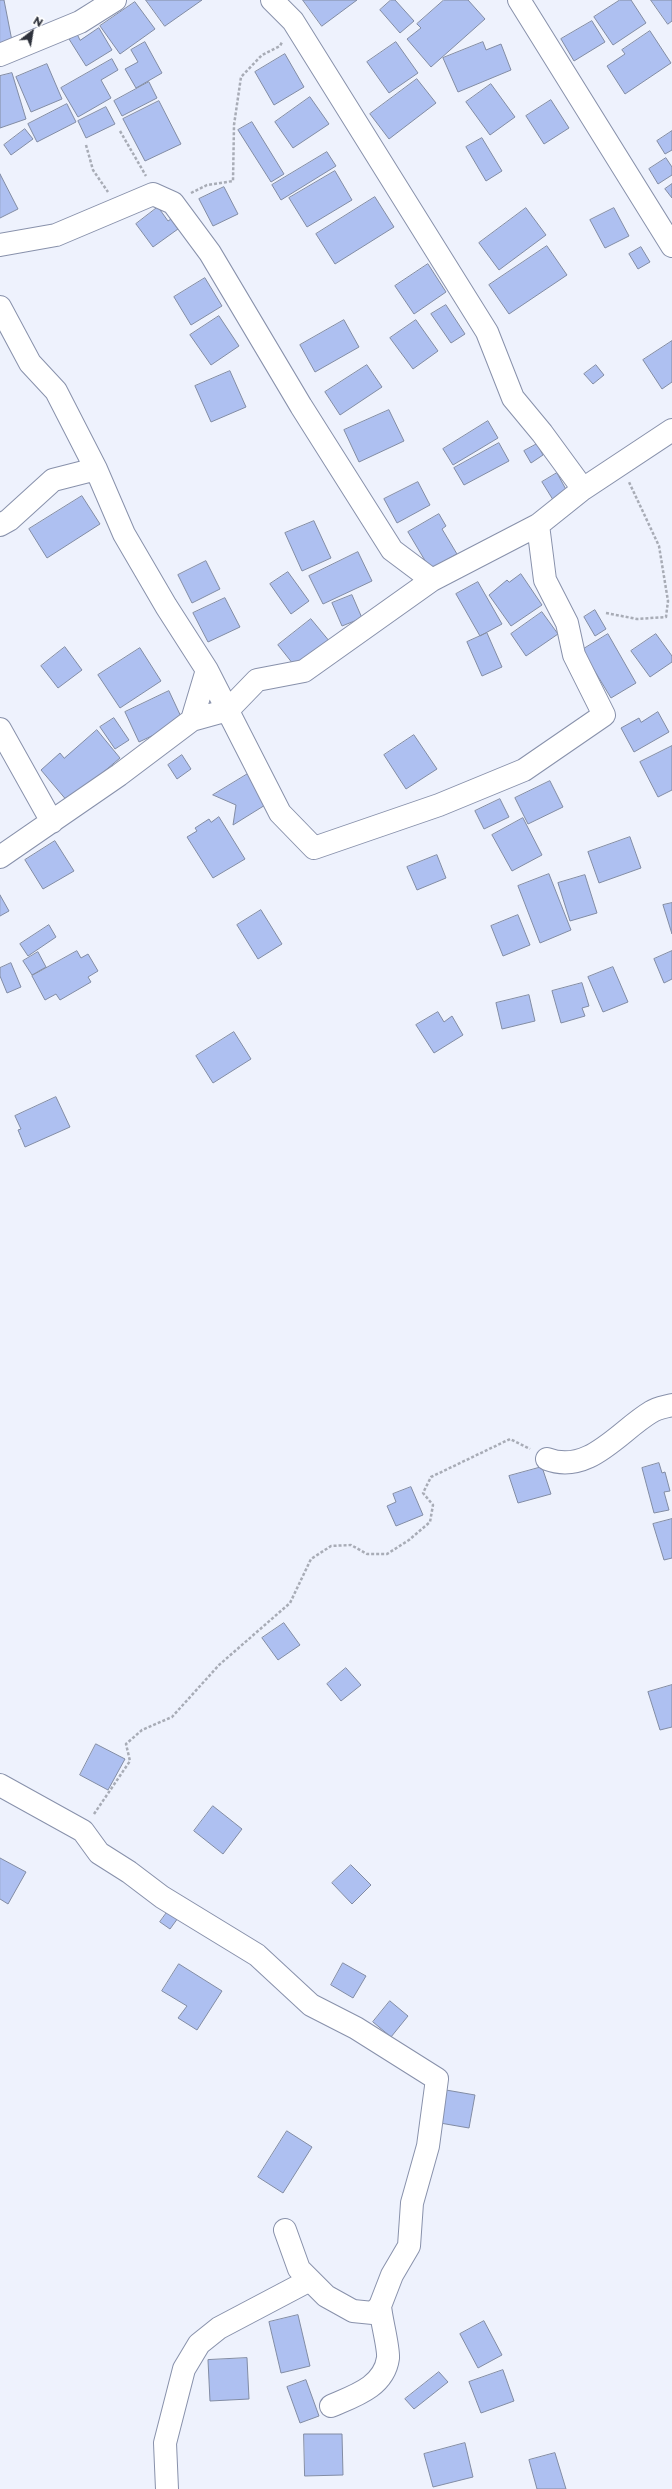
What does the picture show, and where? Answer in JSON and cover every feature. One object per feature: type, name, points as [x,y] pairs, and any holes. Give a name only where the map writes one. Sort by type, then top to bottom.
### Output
[{"type":"street","points":[[0,55],[80,22],[115,0]]},
{"type":"street","points":[[272,0],[293,21],[487,332],[513,398],[542,433],[583,489]]},
{"type":"street","points":[[519,0],[672,246]]},
{"type":"street","points":[[0,245],[56,235],[153,194],[172,203],[210,253],[301,406],[392,550],[432,580]]},
{"type":"street","points":[[0,307],[30,363],[56,391],[96,468],[124,534],[166,606],[207,670],[280,813],[314,848],[439,805],[524,770],[604,715],[574,655],[568,623],[545,580],[538,525]]},
{"type":"street","points":[[0,857],[52,822],[192,720],[228,710],[257,680],[304,671],[432,580],[538,525],[583,489],[672,430]]},
{"type":"street","points":[[0,525],[9,520],[53,480],[96,468]]},
{"type":"street","points":[[192,720],[207,670]]},
{"type":"street","points":[[0,730],[52,822]]},
{"type":"street","points":[[547,1459],[557,1463],[571,1464],[586,1460],[653,1411],[672,1405]]},
{"type":"street","points":[[0,1785],[82,1831],[98,1853],[129,1872],[162,1897],[257,1955],[311,2005],[356,2028],[437,2079],[428,2146],[412,2204],[409,2246],[392,2275],[380,2306],[372,2313],[353,2311],[326,2296],[299,2269],[285,2230]]},
{"type":"street","points":[[167,2489],[165,2443],[184,2369],[199,2344],[219,2328],[310,2280]]},
{"type":"street","points":[[331,2406],[356,2396],[379,2380],[388,2358],[380,2306]]},
{"type":"path","points":[[172,203],[207,185],[233,181],[234,125],[241,77],[262,55],[280,46],[293,21]]},
{"type":"path","points":[[120,131],[146,175],[153,194]]},
{"type":"path","points":[[86,145],[93,170],[119,209]]},
{"type":"path","points":[[606,613],[637,619],[666,617],[668,601],[659,546],[621,465]]},
{"type":"path","points":[[82,1831],[130,1761],[126,1744],[142,1730],[172,1717],[219,1666],[290,1603],[311,1559],[331,1546],[351,1545],[367,1554],[387,1554],[409,1540],[430,1522],[433,1505],[423,1493],[431,1477],[510,1439],[547,1459]]},
{"type":"building","points":[[0,0],[4,0],[12,41],[0,43]]},
{"type":"building","points":[[146,0],[202,0],[165,26]]},
{"type":"building","points":[[303,0],[357,0],[322,26]]},
{"type":"building","points":[[391,0],[395,0],[414,21],[400,33],[380,10]]},
{"type":"building","points":[[444,0],[468,0],[485,19],[431,67],[407,39],[421,28],[417,24]]},
{"type":"building","points":[[620,0],[631,0],[646,23],[613,45],[594,17]]},
{"type":"building","points":[[651,0],[672,0],[672,21],[668,24]]},
{"type":"building","points":[[135,2],[155,29],[120,54],[100,26]]},
{"type":"building","points":[[592,21],[605,42],[574,61],[561,39]]},
{"type":"building","points":[[99,28],[112,50],[86,66],[69,39],[77,34],[80,40]]},
{"type":"building","points":[[650,31],[671,63],[625,94],[607,66],[625,54],[622,50]]},
{"type":"building","points":[[145,42],[162,73],[136,88],[125,69],[138,62],[131,50]]},
{"type":"building","points":[[396,42],[418,73],[389,93],[367,62]]},
{"type":"building","points":[[483,42],[486,50],[501,44],[511,70],[458,92],[443,58]]},
{"type":"building","points":[[285,54],[304,87],[274,105],[255,72]]},
{"type":"building","points":[[112,59],[118,70],[101,80],[111,98],[78,117],[61,88]]},
{"type":"building","points":[[47,64],[62,99],[31,112],[16,77]]},
{"type":"building","points":[[12,73],[26,119],[0,128],[0,76]]},
{"type":"building","points":[[417,79],[436,103],[389,139],[370,114]]},
{"type":"building","points":[[149,82],[157,98],[122,116],[114,101]]},
{"type":"building","points":[[491,84],[515,117],[490,135],[466,102]]},
{"type":"building","points":[[310,97],[329,124],[293,148],[275,122]]},
{"type":"building","points":[[551,100],[569,128],[544,144],[526,116]]},
{"type":"building","points":[[159,101],[181,144],[145,161],[123,119]]},
{"type":"building","points":[[67,104],[76,122],[37,142],[28,124]]},
{"type":"building","points":[[106,107],[115,124],[86,138],[78,121]]},
{"type":"building","points":[[252,122],[284,174],[271,182],[238,130]]},
{"type":"building","points":[[25,129],[33,139],[11,155],[4,145]]},
{"type":"building","points":[[672,131],[672,150],[665,154],[657,141]]},
{"type":"building","points":[[482,138],[502,171],[486,181],[466,147]]},
{"type":"building","points":[[327,152],[336,166],[281,200],[272,185]]},
{"type":"building","points":[[666,158],[672,167],[672,175],[658,184],[649,169]]},
{"type":"building","points":[[335,171],[352,200],[307,227],[289,198]]},
{"type":"building","points":[[0,174],[18,209],[0,218]]},
{"type":"building","points":[[672,184],[672,198],[665,189]]},
{"type":"building","points":[[224,187],[238,214],[213,226],[199,199]]},
{"type":"building","points":[[375,197],[394,227],[335,264],[316,234]]},
{"type":"building","points":[[158,207],[168,221],[171,219],[178,229],[153,247],[136,224]]},
{"type":"building","points":[[526,208],[546,235],[499,270],[479,243]]},
{"type":"building","points":[[614,208],[629,236],[605,248],[590,220]]},
{"type":"building","points":[[547,246],[567,275],[509,314],[489,285]]},
{"type":"building","points":[[641,247],[650,262],[638,269],[629,254]]},
{"type":"building","points":[[428,264],[446,292],[414,314],[395,286]]},
{"type":"building","points":[[205,278],[222,306],[191,325],[174,297]]},
{"type":"building","points":[[446,305],[465,334],[451,343],[431,314]]},
{"type":"building","points":[[219,316],[239,346],[211,365],[190,335]]},
{"type":"building","points":[[344,320],[359,347],[315,372],[300,345]]},
{"type":"building","points":[[416,320],[438,351],[413,369],[390,338]]},
{"type":"building","points":[[672,341],[672,382],[662,389],[643,360]]},
{"type":"building","points":[[367,365],[382,387],[340,415],[325,392]]},
{"type":"building","points":[[596,365],[604,375],[593,384],[584,374]]},
{"type":"building","points":[[230,371],[246,407],[211,422],[195,386]]},
{"type":"building","points":[[389,410],[404,441],[359,462],[344,430]]},
{"type":"building","points":[[488,421],[498,438],[453,465],[443,449]]},
{"type":"building","points":[[499,443],[509,461],[464,485],[454,468]]},
{"type":"building","points":[[537,444],[543,455],[531,463],[524,451]]},
{"type":"building","points":[[557,473],[569,495],[555,503],[542,482]]},
{"type":"building","points":[[418,482],[430,505],[397,523],[384,499]]},
{"type":"building","points":[[82,496],[100,524],[47,558],[29,529]]},
{"type":"building","points":[[439,514],[446,526],[442,529],[457,554],[430,569],[408,532]]},
{"type":"building","points":[[314,521],[331,558],[302,571],[285,533]]},
{"type":"building","points":[[358,552],[372,581],[323,604],[309,576]]},
{"type":"building","points":[[206,561],[220,589],[192,603],[178,575]]},
{"type":"building","points":[[288,572],[309,601],[291,614],[270,584]]},
{"type":"building","points":[[521,574],[542,605],[511,626],[489,595],[507,580],[509,582]]},
{"type":"building","points":[[478,582],[502,624],[480,636],[456,594]]},
{"type":"building","points":[[352,595],[362,618],[342,626],[332,603]]},
{"type":"building","points":[[225,598],[240,627],[208,642],[193,613]]},
{"type":"building","points":[[595,610],[606,629],[595,636],[584,617]]},
{"type":"building","points":[[542,612],[558,634],[526,656],[511,634]]},
{"type":"building","points":[[311,619],[330,642],[297,669],[278,645]]},
{"type":"building","points":[[487,633],[502,667],[482,676],[467,642]]},
{"type":"building","points":[[608,634],[636,683],[611,698],[582,650]]},
{"type":"building","points":[[656,634],[672,656],[672,662],[650,677],[631,651]]},
{"type":"building","points":[[65,647],[82,670],[58,688],[41,666]]},
{"type":"building","points":[[140,648],[161,681],[120,708],[98,675]]},
{"type":"building","points":[[169,691],[183,721],[139,742],[125,712]]},
{"type":"building","points":[[658,712],[669,732],[634,752],[621,728],[639,718],[641,722]]},
{"type":"building","points":[[114,718],[129,740],[115,749],[100,727]]},
{"type":"building","points":[[97,730],[120,758],[68,802],[41,770],[60,753],[64,758]]},
{"type":"building","points":[[414,735],[437,769],[406,789],[384,755]]},
{"type":"building","points":[[672,746],[672,790],[658,797],[640,762]]},
{"type":"building","points":[[182,755],[191,769],[177,779],[168,765]]},
{"type":"building","points":[[251,772],[270,802],[233,825],[236,805],[213,795]]},
{"type":"building","points":[[550,781],[563,807],[528,824],[515,798]]},
{"type":"building","points":[[500,799],[509,817],[484,829],[475,811]]},
{"type":"building","points":[[219,817],[245,859],[213,878],[187,837],[197,831],[195,828],[209,819],[211,822]]},
{"type":"building","points":[[523,818],[542,855],[512,871],[492,835]]},
{"type":"building","points":[[630,837],[641,868],[599,883],[588,852]]},
{"type":"building","points":[[55,841],[74,871],[43,889],[25,860]]},
{"type":"building","points":[[437,855],[446,878],[417,890],[407,867]]},
{"type":"building","points":[[549,874],[571,930],[540,943],[518,886]]},
{"type":"building","points":[[585,875],[597,913],[570,921],[558,883]]},
{"type":"building","points":[[0,895],[9,911],[0,916]]},
{"type":"building","points":[[672,903],[672,934],[663,905]]},
{"type":"building","points":[[261,910],[282,944],[258,959],[237,925]]},
{"type":"building","points":[[518,915],[530,945],[503,956],[491,926]]},
{"type":"building","points":[[49,925],[56,937],[28,956],[20,944]]},
{"type":"building","points":[[77,951],[81,958],[88,954],[98,971],[88,977],[91,982],[60,1000],[56,994],[45,1000],[32,976]]},
{"type":"building","points":[[672,951],[672,979],[664,983],[654,959]]},
{"type":"building","points":[[38,952],[46,967],[32,975],[23,961]]},
{"type":"building","points":[[11,963],[21,987],[7,993],[0,976],[0,968]]},
{"type":"building","points":[[613,967],[628,1002],[603,1012],[588,977]]},
{"type":"building","points":[[582,983],[589,1006],[582,1008],[585,1016],[561,1023],[552,991]]},
{"type":"building","points":[[529,995],[535,1021],[502,1029],[496,1003]]},
{"type":"building","points":[[438,1012],[444,1022],[452,1016],[463,1035],[434,1053],[416,1025]]},
{"type":"building","points":[[234,1032],[251,1059],[213,1083],[196,1056]]},
{"type":"building","points":[[56,1097],[70,1127],[25,1147],[18,1130],[21,1129],[15,1116]]},
{"type":"building","points":[[659,1463],[662,1473],[665,1472],[670,1491],[664,1492],[669,1510],[654,1513],[642,1468]]},
{"type":"building","points":[[542,1467],[551,1494],[518,1503],[509,1476]]},
{"type":"building","points":[[411,1487],[423,1515],[396,1526],[387,1506],[396,1502],[393,1494]]},
{"type":"building","points":[[672,1519],[672,1558],[664,1560],[653,1524]]},
{"type":"building","points":[[284,1623],[300,1645],[278,1660],[262,1638]]},
{"type":"building","points":[[346,1668],[361,1685],[341,1701],[327,1684]]},
{"type":"building","points":[[672,1685],[672,1727],[660,1730],[648,1692]]},
{"type":"building","points":[[96,1744],[125,1759],[108,1790],[80,1775]]},
{"type":"building","points":[[213,1806],[242,1829],[223,1854],[194,1831]]},
{"type":"building","points":[[0,1858],[26,1872],[8,1904],[0,1899]]},
{"type":"building","points":[[351,1865],[371,1885],[352,1904],[332,1883]]},
{"type":"building","points":[[168,1911],[178,1918],[170,1929],[160,1922]]},
{"type":"building","points":[[343,1963],[366,1976],[353,1998],[331,1985]]},
{"type":"building","points":[[179,1964],[222,1991],[197,2030],[178,2018],[187,2006],[162,1991]]},
{"type":"building","points":[[390,2001],[408,2016],[391,2037],[373,2022]]},
{"type":"building","points":[[446,2090],[475,2095],[469,2128],[440,2123]]},
{"type":"building","points":[[287,2131],[312,2147],[283,2193],[258,2177]]},
{"type":"building","points":[[298,2315],[310,2366],[281,2373],[269,2322]]},
{"type":"building","points":[[484,2321],[502,2355],[478,2368],[460,2334]]},
{"type":"building","points":[[247,2358],[249,2399],[210,2401],[208,2360]]},
{"type":"building","points":[[503,2370],[514,2401],[481,2413],[469,2382]]},
{"type":"building","points":[[439,2372],[448,2382],[414,2409],[405,2399]]},
{"type":"building","points":[[306,2380],[319,2416],[300,2423],[287,2387]]},
{"type":"building","points":[[304,2434],[342,2434],[343,2475],[305,2476]]},
{"type":"building","points":[[465,2443],[473,2477],[433,2487],[424,2454]]},
{"type":"building","points":[[555,2453],[566,2489],[537,2489],[529,2460]]}]
